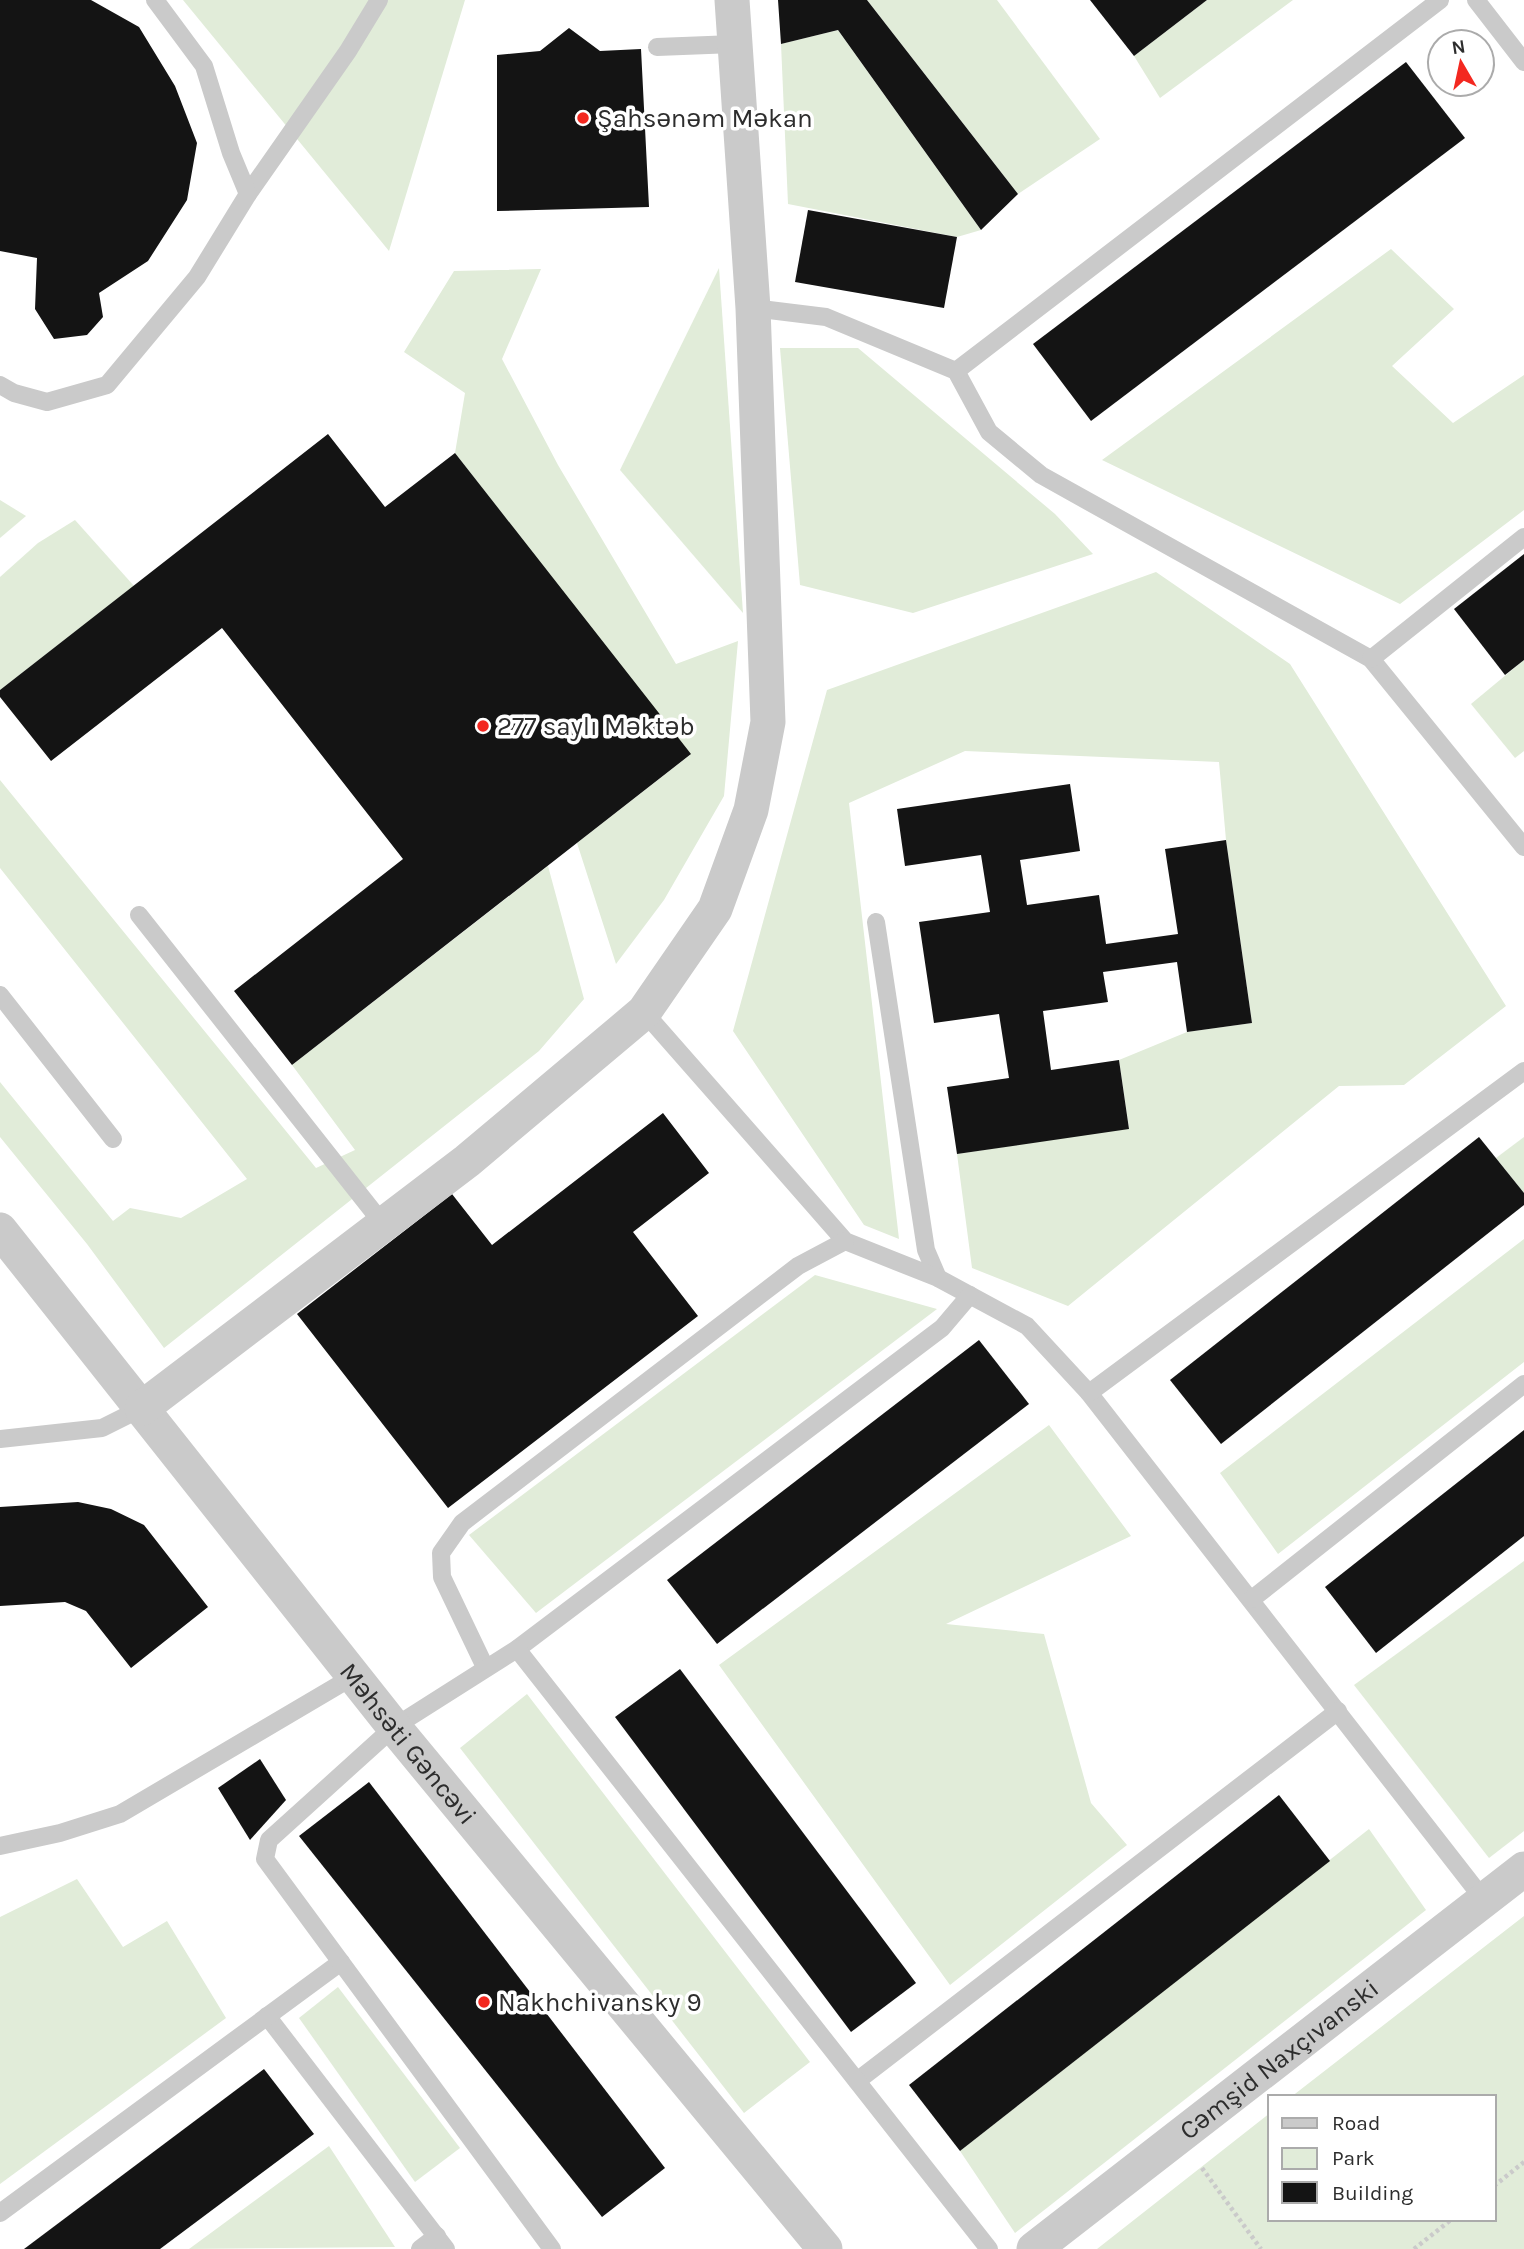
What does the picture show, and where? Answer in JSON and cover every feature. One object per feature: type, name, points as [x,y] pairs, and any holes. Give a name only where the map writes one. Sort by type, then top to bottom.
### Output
[{"type":"street","points":[[142,1408],[467,1161],[644,1012],[715,909],[751,810],[768,722],[753,307],[732,0]]},
{"type":"street","name":"Məhsəti Gəncəvi","points":[[0,1230],[394,1727],[825,2249]]},
{"type":"street","name":"Cəmşid Naxçıvanski","points":[[1034,2249],[1524,1868]]},
{"type":"lane","points":[[155,0],[204,66],[231,153],[248,194]]},
{"type":"lane","points":[[0,385],[14,393],[47,402],[107,385],[197,277],[248,194],[348,51],[379,0]]},
{"type":"lane","points":[[956,371],[1440,0]]},
{"type":"lane","points":[[1476,0],[1524,62]]},
{"type":"lane","points":[[657,47],[734,44]]},
{"type":"lane","points":[[753,307],[826,317],[956,371],[989,432],[1041,475],[1371,659],[1524,847]]},
{"type":"lane","points":[[1371,659],[1524,537]]},
{"type":"lane","points":[[139,915],[383,1224]]},
{"type":"lane","points":[[877,922],[926,1250],[938,1278]]},
{"type":"lane","points":[[0,995],[113,1139]]},
{"type":"lane","points":[[644,1012],[845,1241],[938,1278],[1027,1326],[1089,1393],[1484,1900]]},
{"type":"lane","points":[[1089,1393],[1524,1071]]},
{"type":"lane","points":[[485,1667],[442,1577],[441,1553],[462,1523],[798,1266],[845,1241]]},
{"type":"lane","points":[[552,2249],[265,1859],[269,1840],[394,1727],[517,1648],[942,1328],[970,1294]]},
{"type":"lane","points":[[1252,1599],[1524,1384]]},
{"type":"lane","points":[[0,1439],[102,1428],[142,1408]]},
{"type":"lane","points":[[517,1648],[989,2249]]},
{"type":"lane","points":[[0,1846],[60,1833],[120,1814],[354,1676]]},
{"type":"lane","points":[[857,2081],[1338,1711]]},
{"type":"lane","points":[[0,2213],[341,1962]]},
{"type":"lane","points":[[267,2017],[441,2243],[420,2249]]},
{"type":"path","points":[[1178,2137],[1261,2249]]},
{"type":"path","points":[[1496,2184],[1524,2162]]},
{"type":"path","points":[[1414,2249],[1449,2221]]},
{"type":"green space","points":[[183,0],[465,0],[389,251]]},
{"type":"green space","points":[[867,0],[997,0],[1100,139],[1018,194]]},
{"type":"green space","points":[[1207,0],[1293,0],[1160,98],[1134,56]]},
{"type":"green space","points":[[838,30],[981,230],[957,237],[788,204],[781,44]]},
{"type":"green space","points":[[1391,249],[1454,309],[1392,366],[1453,423],[1524,375],[1524,510],[1400,604],[1102,460]]},
{"type":"green space","points":[[719,268],[743,613],[620,470]]},
{"type":"green space","points":[[541,269],[502,359],[558,465],[676,664],[738,641],[724,796],[664,900],[616,964],[577,843],[690,755],[455,453],[465,393],[404,352],[454,271]]},
{"type":"green space","points":[[780,348],[858,348],[1055,514],[1093,554],[913,613],[800,585]]},
{"type":"green space","points":[[0,500],[26,516],[0,538]]},
{"type":"green space","points":[[75,520],[134,586],[0,690],[0,577],[38,543]]},
{"type":"green space","points":[[1156,572],[1290,664],[1506,1006],[1404,1085],[1339,1086],[1068,1306],[972,1268],[957,1154],[1129,1128],[1119,1060],[1187,1032],[1252,1023],[1226,840],[1219,762],[965,751],[849,803],[899,1239],[864,1225],[733,1031],[827,690]]},
{"type":"green space","points":[[1524,660],[1524,751],[1515,758],[1471,704]]},
{"type":"green space","points":[[0,780],[316,1168],[355,1150],[292,1065],[548,866],[584,999],[539,1051],[164,1348],[87,1244],[0,1137],[0,1082],[113,1221],[130,1208],[181,1218],[247,1179],[0,868]]},
{"type":"green space","points":[[1524,1137],[1524,1193],[1496,1158]]},
{"type":"green space","points":[[1524,1239],[1524,1362],[1278,1554],[1220,1473]]},
{"type":"green space","points":[[815,1275],[937,1309],[536,1613],[469,1535]]},
{"type":"green space","points":[[1049,1425],[1131,1536],[946,1624],[1044,1634],[1091,1803],[1127,1845],[950,1985],[719,1665]]},
{"type":"green space","points":[[1524,1561],[1524,1831],[1489,1858],[1354,1685]]},
{"type":"green space","points":[[527,1694],[810,2062],[744,2113],[460,1748]]},
{"type":"green space","points":[[1369,1829],[1426,1910],[1015,2233],[960,2151]]},
{"type":"green space","points":[[77,1879],[123,1947],[167,1921],[226,2018],[0,2184],[0,1917]]},
{"type":"green space","points":[[1524,1916],[1524,2249],[1097,2249],[1268,2115],[1268,2221],[1496,2221],[1496,2095],[1294,2095]]},
{"type":"green space","points":[[338,1987],[460,2148],[415,2182],[299,2018]]},
{"type":"green space","points":[[329,2146],[395,2247],[189,2249]]},
{"type":"building","points":[[0,0],[91,0],[139,27],[175,86],[197,143],[187,200],[148,261],[99,293],[103,317],[87,335],[54,339],[35,309],[37,258],[0,251]]},
{"type":"building","points":[[778,0],[867,0],[1018,194],[981,230],[838,30],[781,44]]},
{"type":"building","points":[[1090,0],[1207,0],[1134,56]]},
{"type":"building","points":[[569,28],[600,51],[641,49],[649,207],[497,211],[497,55],[540,51]]},
{"type":"building","points":[[1406,62],[1426,88],[1426,98],[1434,98],[1465,138],[1091,421],[1033,344]]},
{"type":"building","points":[[808,210],[957,237],[944,308],[795,282]]},
{"type":"building","name":"277 saylı Məktəb","points":[[328,434],[385,507],[455,453],[691,754],[292,1065],[234,991],[403,859],[222,628],[51,761],[0,697],[0,690]]},
{"type":"building","points":[[1524,554],[1524,660],[1505,675],[1454,609]]},
{"type":"building","points":[[1070,784],[1080,851],[1020,860],[1027,905],[1099,895],[1106,944],[1178,934],[1165,849],[1226,840],[1252,1023],[1187,1032],[1177,962],[1103,972],[1108,1002],[1043,1011],[1051,1070],[1119,1060],[1129,1129],[957,1154],[947,1087],[1009,1078],[999,1014],[934,1023],[919,922],[990,912],[981,855],[905,866],[897,809]]},
{"type":"building","points":[[663,1113],[709,1173],[633,1232],[698,1316],[448,1508],[297,1314],[452,1194],[492,1245]]},
{"type":"building","points":[[1479,1137],[1524,1193],[1524,1205],[1221,1444],[1170,1380]]},
{"type":"building","points":[[979,1340],[1029,1404],[717,1644],[667,1580]]},
{"type":"building","points":[[1524,1430],[1524,1536],[1376,1653],[1325,1587]]},
{"type":"building","points":[[78,1502],[111,1509],[144,1525],[208,1607],[131,1668],[86,1611],[65,1602],[0,1606],[0,1507]]},
{"type":"building","points":[[680,1669],[916,1983],[851,2032],[615,1717]]},
{"type":"building","points":[[260,1759],[286,1800],[250,1840],[218,1788]]},
{"type":"building","name":"Nakhchivansky 9","points":[[369,1782],[665,2168],[602,2217],[299,1836]]},
{"type":"building","points":[[1279,1795],[1330,1861],[960,2151],[909,2085]]},
{"type":"building","points":[[264,2069],[314,2134],[160,2249],[24,2249]]},
{"type":"place","name":"Şahsənəm Məkan","points":[[583,118]]},
{"type":"place","name":"277 saylı Məktəb","points":[[483,726]]},
{"type":"place","name":"Nakhchivansky 9","points":[[484,2002]]}]
